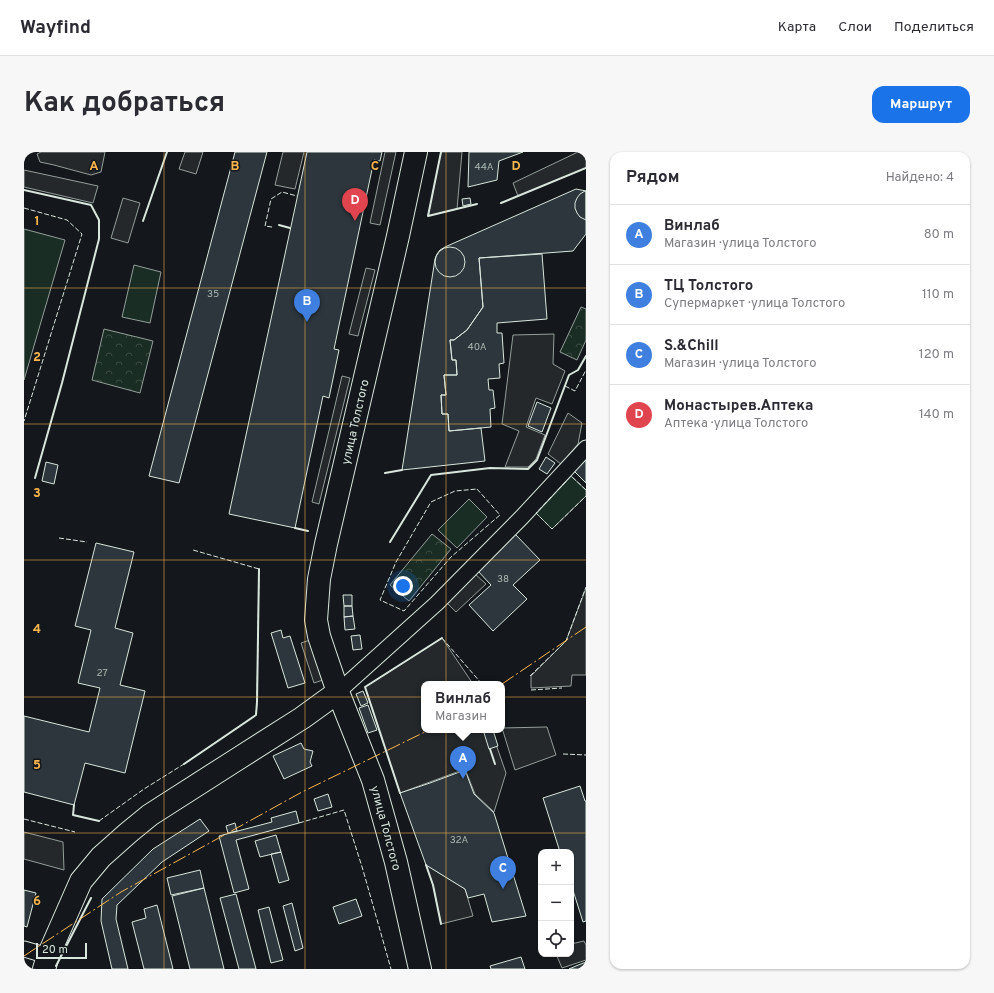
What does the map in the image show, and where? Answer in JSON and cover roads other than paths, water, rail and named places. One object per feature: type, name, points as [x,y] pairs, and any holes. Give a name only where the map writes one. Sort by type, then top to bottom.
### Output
[{"type":"main road","name":"улица Толстого","points":[[416,152],[319,579],[316,620],[319,636],[338,692],[373,780],[396,862],[420,969]]},
{"type":"main road","points":[[46,963],[81,882],[101,857],[150,815],[302,718],[338,692]]},
{"type":"street","points":[[338,692],[438,603],[522,517],[586,448]]},
{"type":"street","points":[[24,949],[46,963]]},
{"type":"place","name":"Монастырев.Аптека","points":[[355,221]]},
{"type":"place","name":"ТЦ Толстого","points":[[307,322]]},
{"type":"place","name":"Винлаб","points":[[463,779]]},
{"type":"place","name":"S.&Chill","points":[[503,889]]}]
